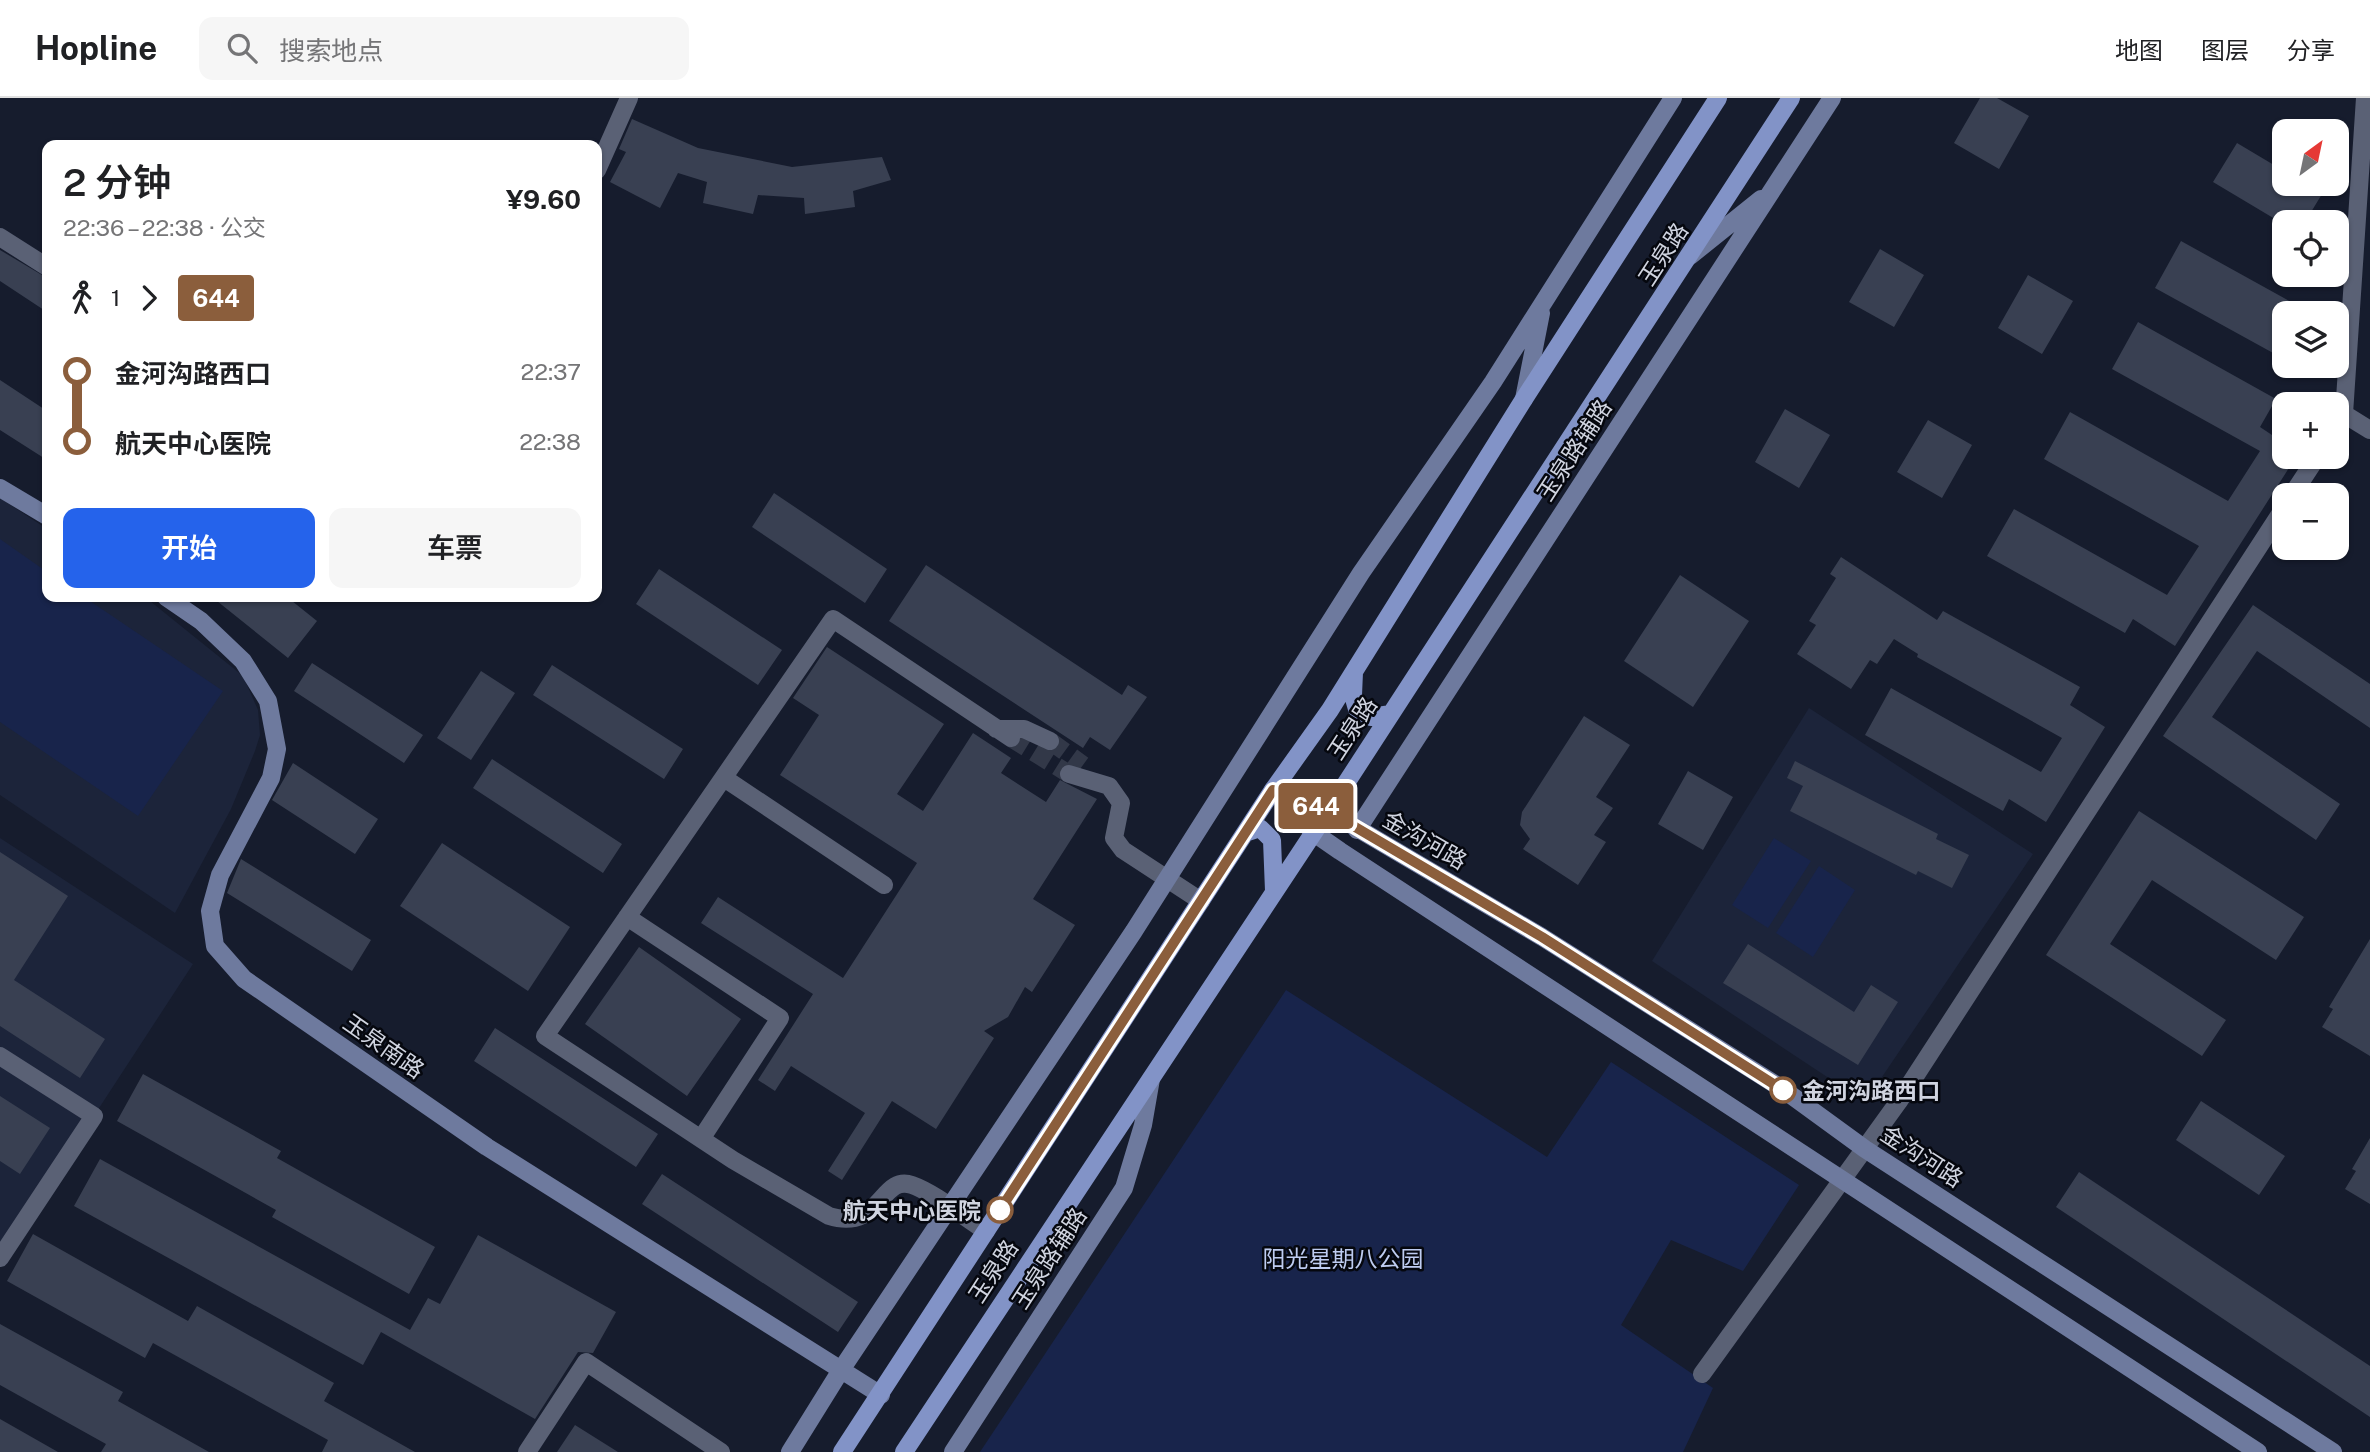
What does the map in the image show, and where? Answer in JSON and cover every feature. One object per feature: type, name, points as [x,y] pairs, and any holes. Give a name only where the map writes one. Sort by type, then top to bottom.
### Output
[{"type":"main road","name":"玉泉路","points":[[842,1452],[1273,790],[1330,710],[1524,399],[1718,98]]},
{"type":"main road","name":"玉泉路","points":[[904,1452],[1151,1075],[1314,833],[1791,98]]},
{"type":"main road","points":[[1354,669],[1353,695],[1357,709],[1370,718],[1391,714]]},
{"type":"main road","points":[[1245,833],[1260,828],[1272,840],[1274,891]]},
{"type":"street","points":[[602,159],[629,98]]},
{"type":"street","points":[[790,1452],[841,1370],[1167,879],[1361,573],[1543,302],[1673,98]]},
{"type":"street","name":"玉泉路辅路","points":[[1357,830],[1832,98]]},
{"type":"street","points":[[2342,392],[2365,98]]},
{"type":"street","points":[[1690,257],[1774,188]]},
{"type":"street","points":[[0,237],[42,264]]},
{"type":"street","points":[[1524,399],[1543,302]]},
{"type":"street","points":[[2349,424],[2370,430]]},
{"type":"street","points":[[0,488],[42,513]]},
{"type":"street","points":[[1702,1374],[1865,1149],[2272,526]]},
{"type":"street","name":"玉泉南路","points":[[173,602],[201,621],[243,661],[268,701],[277,749],[271,778],[220,875],[210,911],[215,946],[244,979],[487,1147],[881,1395]]},
{"type":"street","points":[[986,1231],[912,1185],[903,1184],[891,1188],[863,1218],[843,1221],[829,1216],[701,1139],[545,1036],[833,619],[1011,738]]},
{"type":"street","points":[[996,729],[1024,729],[1049,741]]},
{"type":"street","points":[[1076,769],[1109,786],[1121,803],[1114,838],[1123,850],[1201,901]]},
{"type":"street","points":[[723,778],[884,885]]},
{"type":"street","points":[[1273,790],[1314,833],[1842,1182],[2259,1452]]},
{"type":"street","name":"金沟河路","points":[[1273,790],[1328,811],[1565,952],[1784,1090],[1865,1149],[2333,1452]]},
{"type":"street","points":[[627,916],[780,1018],[701,1139]]},
{"type":"street","points":[[0,1056],[94,1116],[0,1258]]},
{"type":"street","name":"玉泉路辅路","points":[[953,1452],[1124,1188],[1143,1125],[1151,1075]]},
{"type":"street","points":[[527,1452],[586,1362],[721,1452]]},
{"type":"shaded area","points":[[0,498],[42,526],[42,602],[151,602],[243,676],[258,710],[260,735],[231,809],[175,913],[0,795]]},
{"type":"shaded area","points":[[1809,708],[2033,854],[1865,1102],[1652,961]]},
{"type":"shaded area","points":[[0,838],[193,964],[0,1260]]},
{"type":"green space","points":[[0,539],[42,568],[42,602],[91,602],[223,691],[138,816],[0,722]]},
{"type":"green space","points":[[1774,838],[1811,861],[1768,928],[1732,905]]},
{"type":"green space","points":[[1819,866],[1855,890],[1813,957],[1776,933]]},
{"type":"green space","name":"阳光星期八公园","points":[[1286,990],[1547,1157],[1611,1062],[1799,1185],[1743,1271],[1671,1240],[1621,1325],[1713,1388],[1683,1452],[980,1452]]},
{"type":"building","points":[[1980,98],[1997,98],[2029,116],[1999,169],[1954,143]]},
{"type":"building","points":[[632,119],[698,148],[792,167],[882,157],[891,180],[853,191],[855,207],[805,214],[804,198],[758,195],[753,214],[703,203],[707,182],[678,173],[660,208],[610,182],[626,152],[619,149]]},
{"type":"building","points":[[2237,143],[2272,164],[2272,196],[2321,196],[2312,210],[2272,210],[2272,217],[2213,182]]},
{"type":"building","points":[[2181,241],[2289,301],[2272,301],[2272,352],[2155,288]]},
{"type":"building","points":[[1880,249],[1924,275],[1894,327],[1849,302]]},
{"type":"building","points":[[0,250],[42,275],[42,309],[0,281]]},
{"type":"building","points":[[2028,275],[2073,301],[2042,354],[1998,328]]},
{"type":"building","points":[[2138,322],[2272,397],[2272,406],[2260,427],[2272,435],[2272,469],[2288,469],[2279,483],[2272,483],[2272,494],[2175,646],[2133,619],[2125,633],[1987,556],[2014,509],[2167,595],[2199,546],[2044,459],[2070,412],[2228,501],[2260,451],[2112,369]]},
{"type":"building","points":[[0,380],[42,408],[42,457],[0,430]]},
{"type":"building","points":[[1785,409],[1830,435],[1799,488],[1755,462]]},
{"type":"building","points":[[1928,420],[1972,445],[1942,498],[1897,472]]},
{"type":"building","points":[[774,493],[887,569],[865,603],[752,527]]},
{"type":"building","points":[[1841,557],[1937,620],[1943,611],[2080,687],[2070,705],[2105,727],[2046,822],[2009,799],[2003,811],[1865,735],[1891,688],[2041,772],[2062,738],[1917,657],[1918,654],[1894,639],[1877,664],[1870,660],[1851,689],[1797,654],[1816,625],[1809,621],[1836,578],[1830,574]]},
{"type":"building","points":[[926,565],[1122,695],[1128,685],[1147,697],[1110,750],[1090,737],[1083,748],[889,621]]},
{"type":"building","points":[[659,569],[782,650],[758,685],[636,604]]},
{"type":"building","points":[[1680,575],[1749,621],[1693,707],[1624,661]]},
{"type":"building","points":[[218,602],[293,602],[317,621],[288,658]]},
{"type":"building","points":[[2253,605],[2370,684],[2370,728],[2257,651],[2212,717],[2340,804],[2316,840],[2163,736]]},
{"type":"building","points":[[827,647],[944,724],[897,794],[923,811],[973,733],[1011,758],[1001,773],[1046,802],[1060,780],[1097,799],[1033,899],[1075,925],[1032,992],[1025,987],[1008,1017],[984,1031],[994,1038],[936,1129],[892,1101],[842,1180],[828,1171],[865,1113],[791,1066],[775,1091],[758,1080],[813,994],[701,923],[718,897],[843,978],[917,863],[780,775],[819,715],[793,698]]},
{"type":"building","points":[[312,663],[423,735],[404,763],[294,691]]},
{"type":"building","points":[[552,665],[683,749],[664,779],[533,695]]},
{"type":"building","points":[[481,671],[515,693],[471,760],[437,738]]},
{"type":"building","points":[[1584,716],[1630,745],[1596,797],[1613,808],[1594,835],[1606,842],[1578,885],[1523,849],[1530,839],[1520,825],[1522,812]]},
{"type":"building","points":[[492,759],[622,844],[603,873],[473,788]]},
{"type":"building","points":[[1795,761],[1938,834],[1936,839],[1969,855],[1952,888],[1918,871],[1916,875],[1790,811],[1803,786],[1787,778]]},
{"type":"building","points":[[293,763],[378,819],[355,854],[272,800]]},
{"type":"building","points":[[1688,771],[1733,797],[1703,850],[1658,824]]},
{"type":"building","points":[[2139,811],[2304,917],[2276,960],[2152,880],[2110,944],[2226,1020],[2202,1056],[2046,955]]},
{"type":"building","points":[[442,843],[570,927],[528,991],[400,906]]},
{"type":"building","points":[[0,852],[68,896],[14,980],[105,1039],[80,1078],[0,1026]]},
{"type":"building","points":[[241,859],[371,940],[352,971],[227,893]]},
{"type":"building","points":[[2370,939],[2370,1056],[2322,1027],[2333,1009],[2329,1007]]},
{"type":"building","points":[[1748,944],[1854,1012],[1871,985],[1898,1002],[1858,1065],[1723,983]]},
{"type":"building","points":[[639,947],[741,1019],[687,1096],[585,1024]]},
{"type":"building","points":[[495,1028],[658,1134],[636,1167],[474,1061]]},
{"type":"building","points":[[143,1074],[281,1151],[277,1158],[435,1247],[409,1294],[272,1217],[276,1210],[117,1121]]},
{"type":"building","points":[[0,1096],[50,1128],[20,1174],[0,1161]]},
{"type":"building","points":[[2201,1101],[2285,1156],[2259,1195],[2176,1140]]},
{"type":"building","points":[[2370,1138],[2370,1204],[2345,1189],[2356,1171],[2352,1169]]},
{"type":"building","points":[[100,1159],[410,1330],[428,1298],[440,1304],[478,1235],[616,1312],[593,1353],[578,1352],[535,1419],[381,1332],[363,1365],[74,1206]]},
{"type":"building","points":[[2079,1172],[2370,1366],[2370,1417],[2056,1207]]},
{"type":"building","points":[[662,1174],[858,1302],[838,1332],[642,1204]]},
{"type":"building","points":[[33,1234],[188,1321],[197,1306],[334,1383],[324,1401],[415,1452],[322,1452],[328,1440],[153,1343],[145,1358],[7,1281]]},
{"type":"building","points":[[0,1324],[123,1392],[118,1401],[209,1452],[101,1452],[106,1444],[0,1385]]},
{"type":"building","points":[[0,1419],[58,1452],[0,1452]]},
{"type":"building","points":[[575,1425],[618,1452],[557,1452]]},
{"type":"tunnel","points":[[1011,738],[1069,774]]},
{"type":"tunnel","points":[[1050,741],[1083,765]]},
{"type":"bus line","name":"644","points":[[1000,1210],[1273,790],[1328,811],[1388,846],[1542,937],[1783,1090]]},
{"type":"place","name":"金河沟路西口","points":[[1783,1090]]},
{"type":"place","name":"航天中心医院","points":[[1000,1210]]}]
